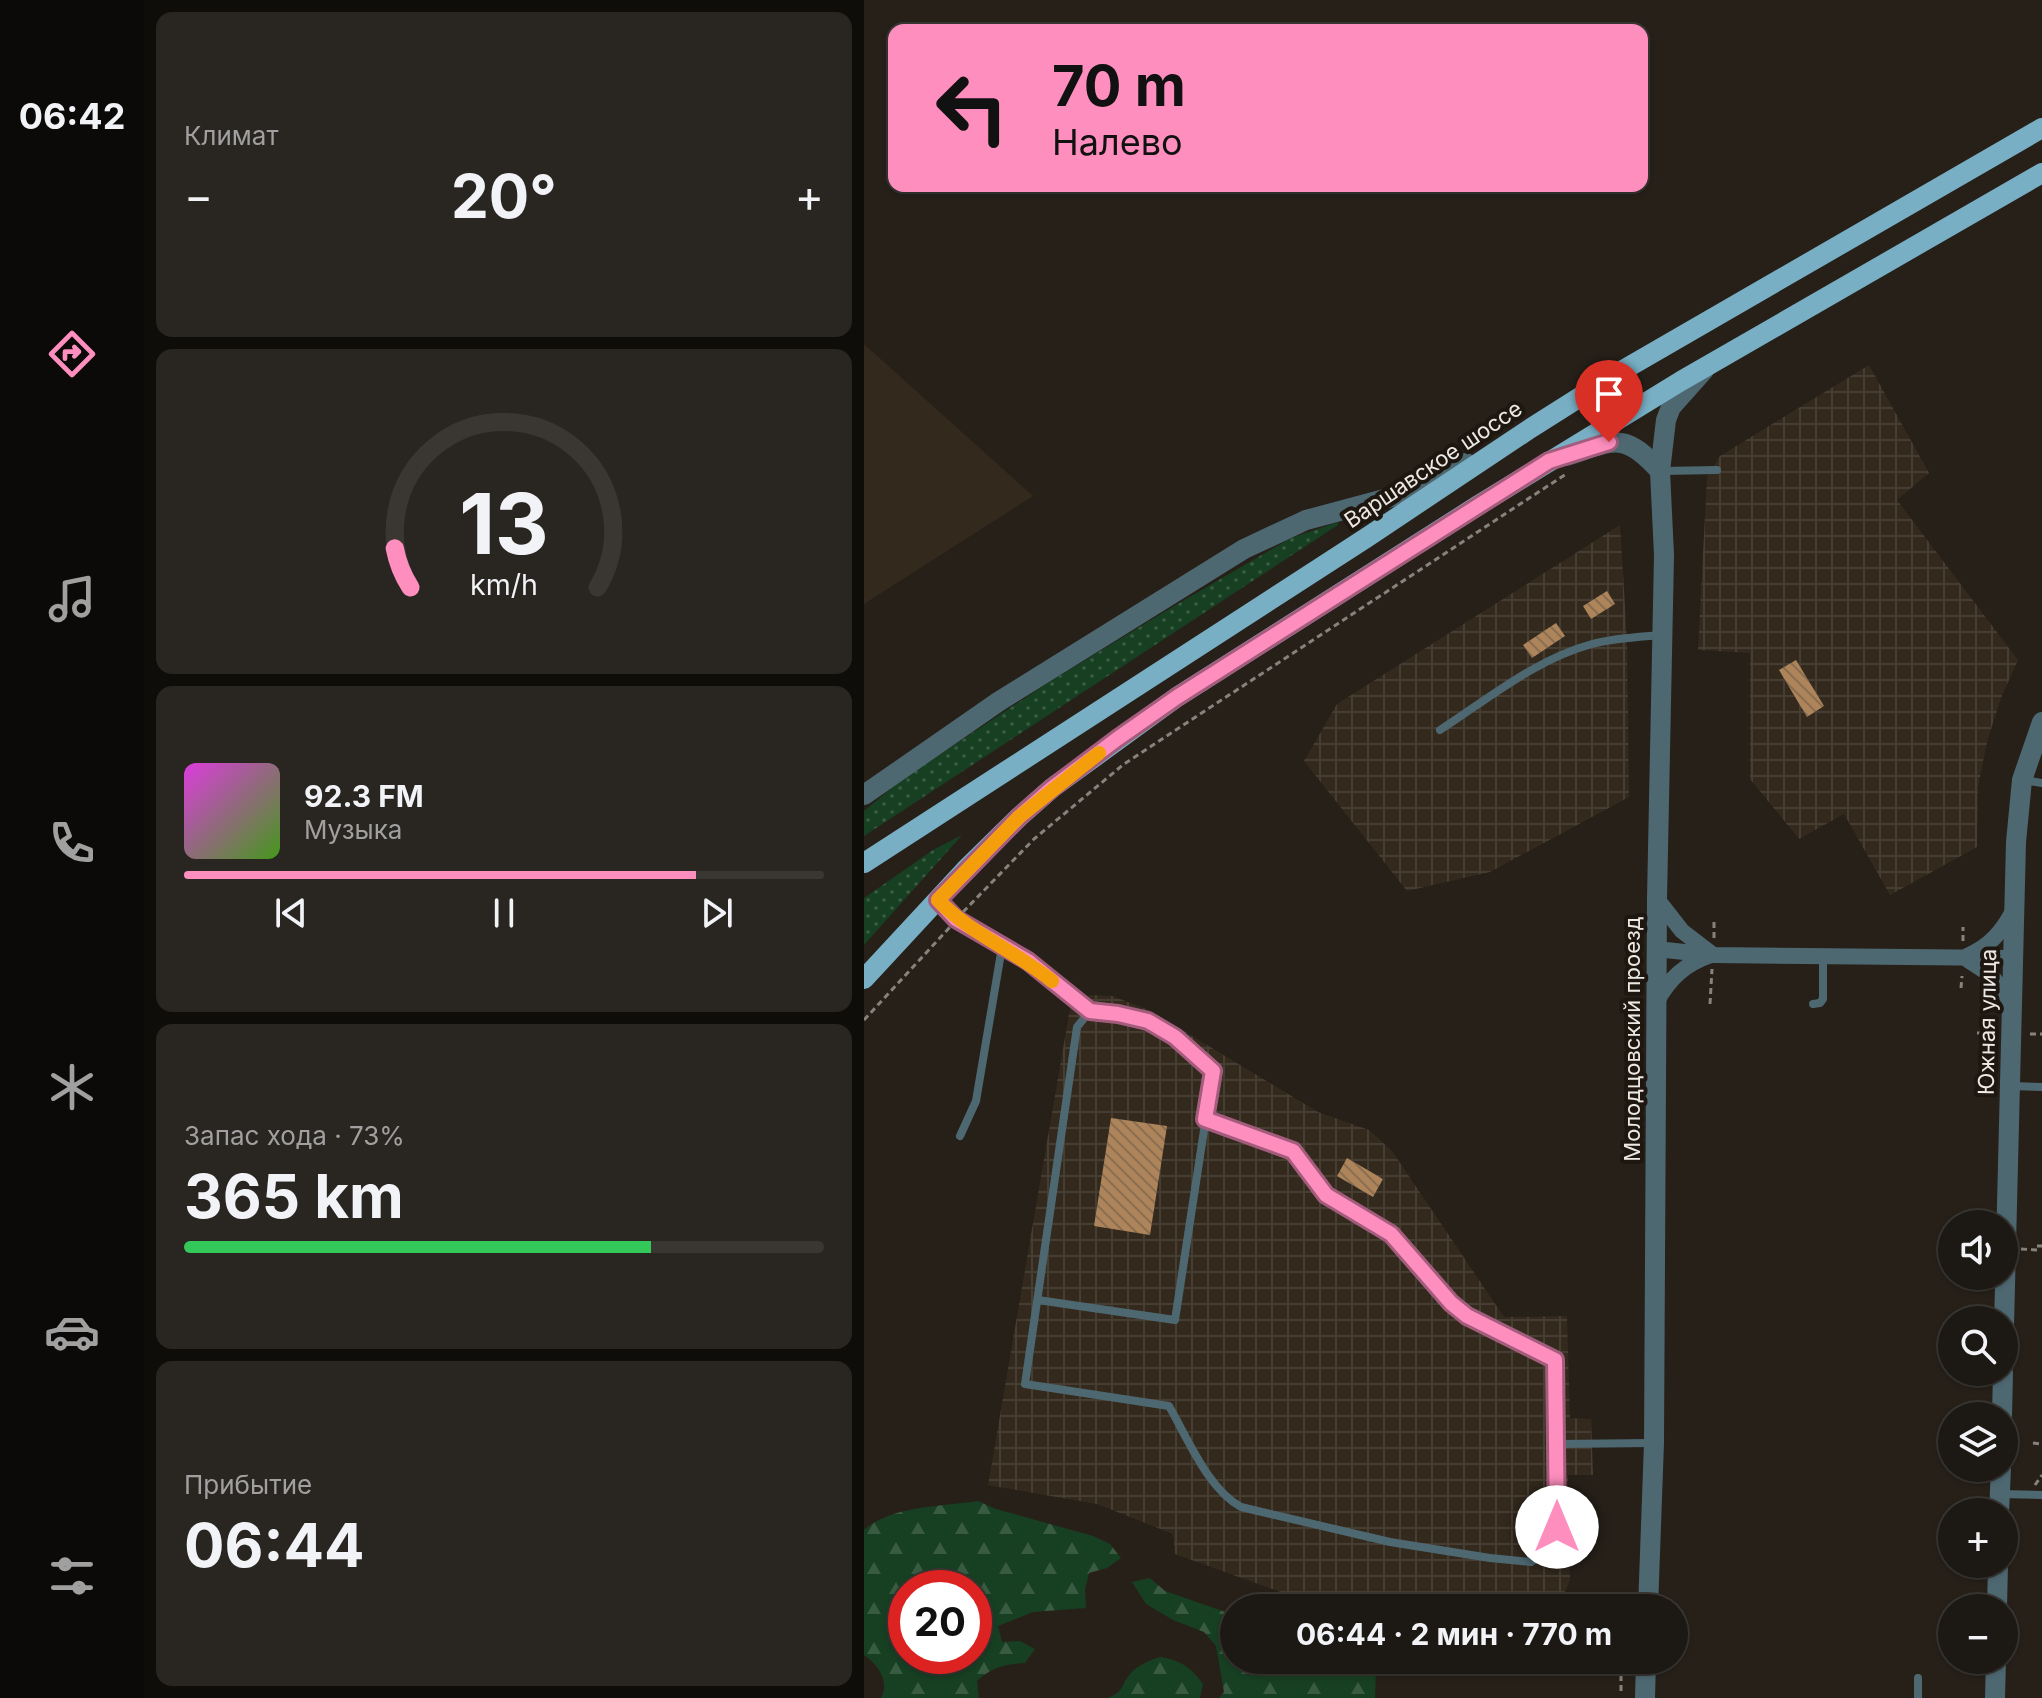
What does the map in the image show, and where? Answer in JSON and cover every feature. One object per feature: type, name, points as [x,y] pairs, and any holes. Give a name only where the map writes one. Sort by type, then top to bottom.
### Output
[{"type":"main road","name":"Варшавское шоссе","points":[[864,863],[1618,373],[2042,128]]},
{"type":"main road","points":[[864,979],[1019,817],[1052,788],[1177,697],[1549,461],[2042,173]]},
{"type":"street","name":"Молодцовский проезд","points":[[1649,1594],[1654,1443],[1656,949],[1664,555],[1660,471],[1666,420],[1671,407],[1710,365]]},
{"type":"street","points":[[864,795],[998,702],[1244,549],[1306,520],[1392,497],[1511,440]]},
{"type":"street","points":[[1549,461],[1609,442],[1620,442],[1639,448],[1660,471]]},
{"type":"street","name":"Южная улица","points":[[2004,1306],[2016,842],[2032,781],[2042,722]]},
{"type":"street","points":[[1657,899],[1682,931],[1713,955]]},
{"type":"street","points":[[1962,958],[1995,939],[2014,907]]},
{"type":"street","points":[[1656,949],[1713,955],[2012,958]]},
{"type":"street","points":[[1656,1002],[1677,973],[1697,960],[1713,955]]},
{"type":"street","points":[[1962,958],[1991,975],[2011,1002]]},
{"type":"street","points":[[1645,1698],[1646,1674]]},
{"type":"street","points":[[1993,1695],[1995,1674]]},
{"type":"lane","points":[[1660,471],[1717,470]]},
{"type":"lane","points":[[1440,730],[1534,668],[1592,644],[1661,635]]},
{"type":"lane","points":[[938,900],[956,919],[1028,961],[1090,1011],[1148,1021],[1175,1037],[1213,1071],[1175,1320],[1038,1300]]},
{"type":"lane","points":[[960,1136],[976,1101],[1002,947]]},
{"type":"lane","points":[[1813,1004],[1823,999],[1823,956]]},
{"type":"lane","points":[[1090,1011],[1077,1027],[1025,1384],[1169,1406],[1214,1484],[1225,1499],[1241,1507],[1390,1542],[1490,1558],[1531,1562],[1547,1553],[1557,1527],[1555,1360],[1467,1316],[1451,1303],[1391,1234],[1326,1195],[1293,1151],[1205,1119]]},
{"type":"lane","points":[[2009,1086],[2042,1087]]},
{"type":"lane","points":[[1557,1444],[1654,1443]]},
{"type":"lane","points":[[2018,1500],[2042,1495]]},
{"type":"lane","points":[[1918,1678],[1918,1698]]},
{"type":"path","points":[[864,1020],[1034,839],[1124,764],[1570,472]]},
{"type":"path","points":[[2033,1443],[2042,1444]]},
{"type":"path","points":[[1621,1674],[1621,1691]]},
{"type":"shaded area","points":[[864,344],[1033,496],[864,604]]},
{"type":"shaded area","points":[[1869,365],[1929,473],[1897,500],[2018,660],[2001,698],[1987,742],[1978,787],[1977,847],[1890,895],[1844,814],[1799,839],[1750,779],[1750,653],[1698,650],[1707,477],[1720,456]]},
{"type":"shaded area","points":[[1620,525],[1627,638],[1629,797],[1490,872],[1407,891],[1304,761],[1337,704]]},
{"type":"shaded area","points":[[1090,995],[1112,996],[1149,1010],[1318,1112],[1369,1130],[1392,1151],[1504,1317],[1567,1316],[1570,1418],[1591,1419],[1593,1475],[1568,1475],[1570,1580],[1564,1594],[1286,1594],[1175,1554],[1173,1534],[1097,1504],[988,1485],[1070,1008],[1076,1000]]},
{"type":"green space","points":[[1338,522],[1338,525],[864,836],[864,811],[900,781],[1046,684],[1291,538]]},
{"type":"green space","points":[[962,835],[864,945],[864,898],[933,850]]},
{"type":"green space","points":[[978,1501],[996,1509],[1093,1536],[1110,1544],[1121,1558],[1107,1568],[1089,1573],[1085,1590],[1086,1608],[1033,1612],[998,1626],[1002,1642],[1020,1641],[1035,1649],[1025,1663],[992,1670],[992,1570],[888,1570],[888,1674],[986,1674],[977,1681],[979,1698],[881,1698],[884,1686],[881,1674],[864,1655],[864,1530],[903,1511]]},
{"type":"green space","points":[[1150,1578],[1165,1591],[1220,1610],[1220,1669],[1216,1646],[1204,1632],[1173,1620],[1146,1604],[1132,1582]]},
{"type":"green space","points":[[1160,1657],[1179,1662],[1194,1673],[1203,1684],[1200,1698],[1108,1698],[1120,1690],[1136,1668]]},
{"type":"green space","points":[[1221,1674],[1376,1674],[1375,1698],[1219,1698],[1224,1692]]},
{"type":"building","points":[[1607,591],[1615,604],[1591,619],[1583,606]]},
{"type":"building","points":[[1556,623],[1565,636],[1532,658],[1523,645]]},
{"type":"building","points":[[1796,660],[1824,706],[1807,717],[1779,670]]},
{"type":"building","points":[[1111,1118],[1167,1126],[1150,1235],[1094,1226]]},
{"type":"building","points":[[1347,1158],[1383,1179],[1373,1197],[1337,1176]]},
{"type":"slow traffic","points":[[1052,981],[1028,961],[956,919],[938,900],[1019,817],[1099,753]]},
{"type":"route","points":[[1557,1527],[1555,1360],[1467,1316],[1451,1303],[1391,1234],[1326,1195],[1293,1151],[1205,1119],[1213,1071],[1175,1037],[1148,1021],[1090,1011],[1028,961],[956,919],[938,900],[990,845],[1052,788],[1177,697],[1549,461],[1609,442]]}]
